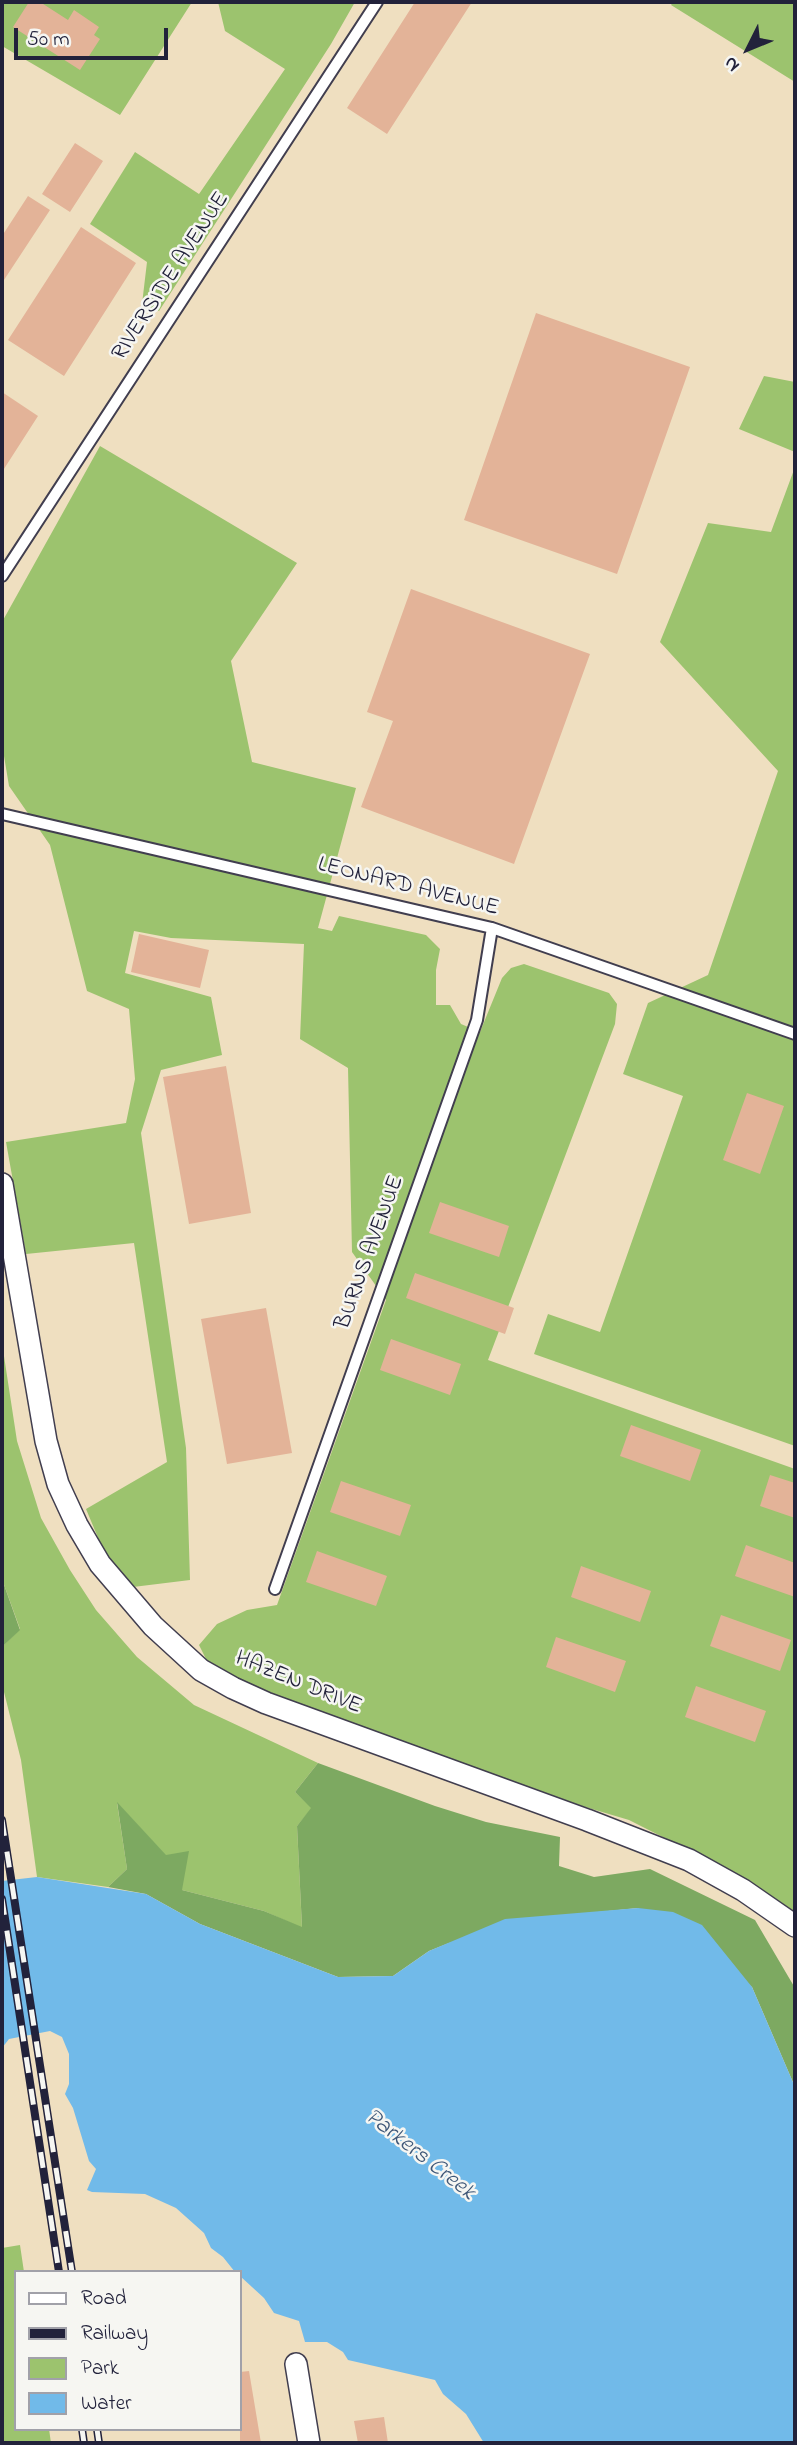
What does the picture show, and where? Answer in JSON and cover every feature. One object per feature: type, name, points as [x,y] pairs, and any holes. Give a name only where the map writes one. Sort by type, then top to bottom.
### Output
[{"type":"street","name":"HAZEN DRIVE","points":[[2,1184],[47,1441],[58,1484],[77,1525],[100,1564],[153,1626],[201,1670],[233,1688],[266,1703],[690,1860],[743,1890],[795,1926]]},
{"type":"street","points":[[296,2364],[309,2443]]},
{"type":"lane","name":"RIVERSIDE AVENUE","points":[[2,576],[377,2]]},
{"type":"lane","name":"LEONARD AVENUE","points":[[2,814],[492,928],[795,1034]]},
{"type":"lane","name":"BURNS AVENUE","points":[[275,1589],[477,1020],[492,928]]},
{"type":"green space","points":[[2,2],[192,2],[120,115],[2,46]]},
{"type":"green space","points":[[218,2],[355,2],[331,44],[159,311],[142,304],[147,262],[90,224],[135,152],[199,194],[285,69],[225,31]]},
{"type":"green space","points":[[673,2],[795,2],[795,82],[671,5]]},
{"type":"green space","points":[[764,376],[795,382],[795,452],[739,429]]},
{"type":"green space","points":[[100,446],[297,563],[231,661],[252,762],[356,788],[318,928],[332,931],[339,916],[426,935],[440,949],[436,970],[436,1005],[450,1005],[461,1024],[480,1032],[502,978],[511,968],[524,964],[609,993],[617,1004],[615,1024],[488,1360],[795,1469],[795,1912],[748,1880],[629,1820],[582,1806],[257,1689],[209,1665],[199,1645],[217,1624],[247,1610],[277,1605],[386,1300],[352,1252],[348,1068],[300,1039],[304,944],[171,938],[134,931],[125,973],[211,997],[222,1055],[161,1070],[141,1133],[186,1448],[190,1580],[133,1587],[104,1552],[86,1509],[167,1462],[134,1243],[26,1254],[6,1142],[126,1123],[135,1079],[129,1009],[87,991],[50,845],[9,786],[2,744],[2,622]]},
{"type":"green space","points":[[795,467],[795,1446],[534,1354],[548,1314],[600,1332],[683,1096],[623,1074],[648,1003],[708,975],[778,771],[660,642],[708,523],[771,532]]},
{"type":"green space","points":[[2,1343],[17,1441],[41,1518],[96,1610],[137,1657],[194,1705],[318,1763],[295,1792],[312,1808],[297,1826],[302,1928],[264,1911],[182,1890],[166,1856],[117,1803],[127,1869],[108,1887],[37,1877],[21,1760],[2,1684],[2,1647],[20,1629],[2,1579]]},
{"type":"green space","points":[[2,1579],[20,1630],[2,1647]]},
{"type":"green space","points":[[318,1763],[486,1822],[560,1837],[559,1866],[594,1877],[650,1869],[755,1920],[795,1988],[795,2087],[752,1987],[638,1908],[578,1914],[449,1943],[429,1951],[393,1976],[338,1977],[200,1924],[146,1894],[108,1887],[127,1869],[117,1802],[166,1855],[189,1851],[182,1890],[264,1911],[302,1927],[297,1826],[311,1808],[295,1792]]},
{"type":"green space","points":[[20,2245],[24,2270],[14,2270],[14,2431],[49,2431],[51,2443],[2,2443],[2,2248]]},
{"type":"water","name":"Parkers Creek","points":[[37,1877],[146,1894],[200,1924],[338,1977],[393,1976],[429,1951],[505,1919],[638,1908],[673,1912],[702,1925],[752,1987],[795,2087],[795,2443],[484,2443],[466,2414],[443,2394],[435,2380],[348,2360],[343,2352],[327,2342],[305,2342],[299,2321],[274,2313],[264,2298],[242,2278],[242,2270],[233,2270],[211,2248],[204,2233],[176,2208],[145,2194],[87,2190],[96,2169],[89,2161],[73,2108],[65,2094],[69,2084],[69,2054],[62,2037],[50,2031],[9,2039],[2,2048],[2,1881]]},
{"type":"building","points":[[29,2],[40,2],[68,20],[74,10],[99,27],[94,35],[100,39],[80,70],[13,27]]},
{"type":"building","points":[[415,2],[472,2],[387,134],[347,108]]},
{"type":"building","points":[[75,143],[103,161],[70,212],[42,194]]},
{"type":"building","points":[[28,196],[50,210],[2,283],[2,236]]},
{"type":"building","points":[[81,227],[136,263],[64,376],[8,340]]},
{"type":"building","points":[[536,313],[690,367],[617,574],[464,520]]},
{"type":"building","points":[[2,392],[38,416],[2,472]]},
{"type":"building","points":[[411,589],[590,654],[514,864],[361,807],[393,721],[367,712]]},
{"type":"building","points":[[139,934],[209,950],[200,988],[131,972]]},
{"type":"building","points":[[226,1066],[251,1213],[189,1224],[163,1077]]},
{"type":"building","points":[[747,1093],[784,1106],[760,1174],[723,1160]]},
{"type":"building","points":[[440,1202],[509,1226],[499,1257],[429,1233]]},
{"type":"building","points":[[415,1273],[514,1308],[505,1334],[406,1298]]},
{"type":"building","points":[[266,1308],[292,1453],[227,1464],[201,1319]]},
{"type":"building","points":[[391,1339],[461,1364],[450,1395],[380,1370]]},
{"type":"building","points":[[631,1425],[701,1450],[690,1481],[620,1456]]},
{"type":"building","points":[[770,1475],[795,1483],[795,1518],[760,1506]]},
{"type":"building","points":[[341,1481],[411,1505],[400,1536],[330,1512]]},
{"type":"building","points":[[746,1545],[795,1563],[795,1597],[735,1576]]},
{"type":"building","points":[[317,1551],[387,1576],[376,1606],[306,1582]]},
{"type":"building","points":[[581,1566],[651,1591],[640,1622],[571,1597]]},
{"type":"building","points":[[721,1615],[791,1640],[780,1671],[710,1646]]},
{"type":"building","points":[[556,1637],[626,1661],[615,1692],[546,1667]]},
{"type":"building","points":[[696,1686],[766,1711],[755,1742],[685,1717]]},
{"type":"building","points":[[249,2371],[261,2443],[240,2443],[242,2372]]},
{"type":"building","points":[[384,2417],[388,2443],[358,2443],[354,2421]]},
{"type":"railway","points":[[2,1820],[72,2270]]},
{"type":"railway","points":[[2,1899],[59,2270]]},
{"type":"railway","points":[[82,2431],[84,2443]]},
{"type":"railway","points":[[97,2431],[99,2443]]}]
